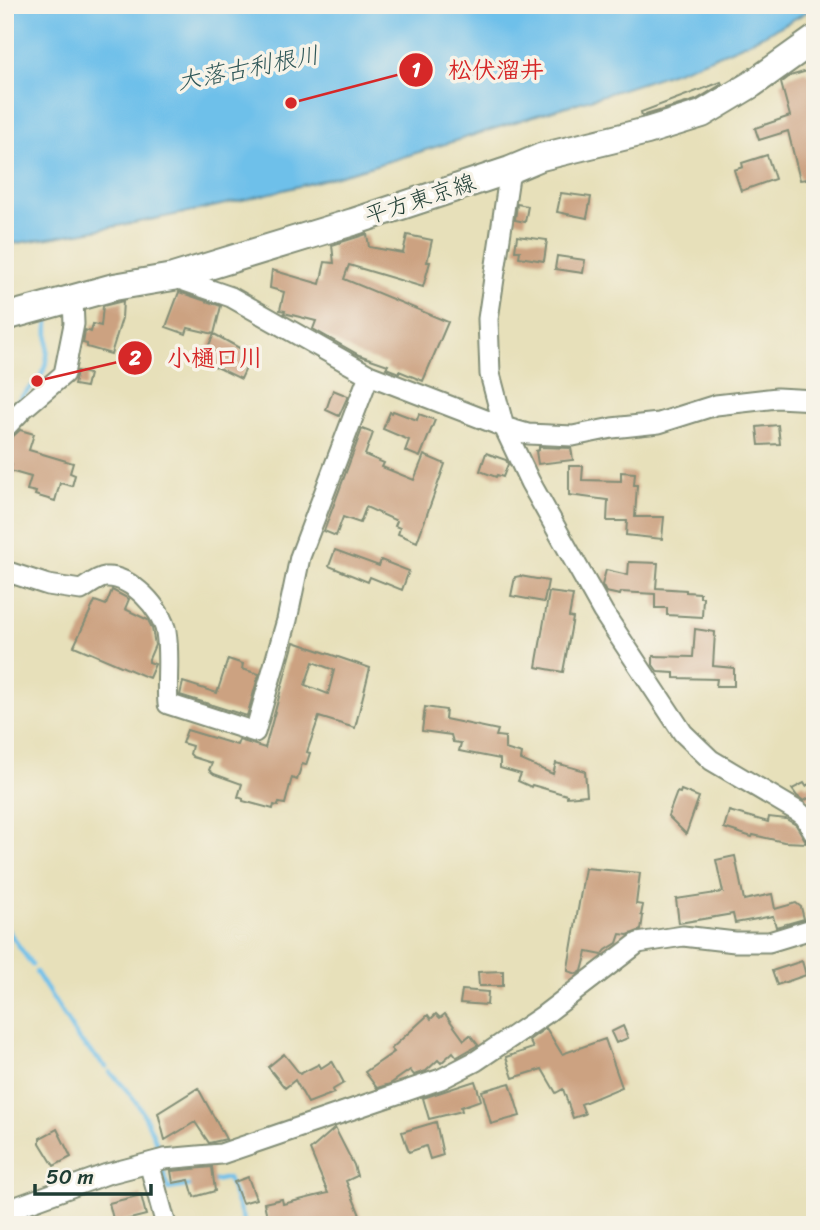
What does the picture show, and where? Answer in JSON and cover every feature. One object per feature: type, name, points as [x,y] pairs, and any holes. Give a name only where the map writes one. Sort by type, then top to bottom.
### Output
[{"type":"main road","name":"平方東京線","points":[[5,317],[114,287],[173,277],[353,222],[510,170],[541,157],[647,131],[702,114],[752,84],[815,39]]},
{"type":"street","points":[[510,170],[488,318],[490,374],[504,428],[530,482],[603,612],[684,733],[711,760],[799,812],[815,834]]},
{"type":"street","points":[[173,277],[230,297],[369,375],[504,428],[528,434],[573,436],[659,423],[716,405],[778,398],[815,400]]},
{"type":"street","points":[[5,428],[64,374],[74,324],[73,300]]},
{"type":"street","points":[[5,571],[48,586],[81,590],[102,577],[117,578],[131,586],[156,608],[166,630],[168,704],[255,732],[287,620],[300,557],[369,375]]},
{"type":"street","points":[[5,1207],[16,1207],[107,1174],[164,1159],[221,1154],[440,1079],[476,1061],[544,1015],[638,943],[683,936],[735,942],[769,942],[815,928]]},
{"type":"street","points":[[149,1163],[166,1225]]},
{"type":"water","name":"大落古利根川","points":[[5,5],[815,7],[748,42],[678,70],[373,166],[208,208],[5,245]]},
{"type":"building","points":[[807,71],[807,74],[812,72],[815,81],[815,178],[800,180],[788,131],[759,140],[755,128],[790,116],[781,83],[790,76]]},
{"type":"building","points":[[721,82],[722,84],[696,100],[642,116],[641,112]]},
{"type":"building","points":[[767,155],[775,179],[741,191],[734,170],[743,167],[742,163]]},
{"type":"building","points":[[561,193],[591,197],[587,218],[557,212]]},
{"type":"building","points":[[517,204],[528,206],[525,222],[515,220]]},
{"type":"building","points":[[367,234],[369,247],[403,253],[407,235],[432,240],[427,262],[430,262],[423,287],[349,265],[344,279],[448,322],[423,381],[359,355],[313,329],[316,321],[284,313],[285,311],[280,310],[284,292],[270,288],[272,270],[320,284],[325,262],[334,263],[332,245]]},
{"type":"building","points":[[517,236],[547,240],[544,261],[519,257],[520,251],[515,251]]},
{"type":"building","points":[[557,256],[585,260],[583,273],[555,269]]},
{"type":"building","points":[[179,292],[221,306],[214,334],[188,328],[186,334],[166,327]]},
{"type":"building","points":[[123,301],[122,318],[111,354],[87,347],[87,344],[83,343],[85,330],[91,332],[93,324],[101,326],[103,306]]},
{"type":"building","points":[[214,334],[252,355],[241,379],[202,360]]},
{"type":"building","points":[[77,371],[89,374],[86,387],[74,385]]},
{"type":"building","points":[[333,390],[348,396],[339,416],[326,410]]},
{"type":"building","points":[[390,412],[417,420],[419,414],[435,420],[420,457],[405,451],[409,440],[383,429]]},
{"type":"building","points":[[778,425],[780,444],[759,445],[757,427]]},
{"type":"building","points":[[362,429],[373,433],[365,455],[384,463],[382,467],[414,480],[424,455],[445,464],[417,542],[398,534],[400,528],[395,526],[397,521],[366,507],[360,523],[343,517],[336,536],[324,531]]},
{"type":"building","points":[[20,430],[34,434],[29,450],[73,463],[70,473],[75,475],[72,486],[60,483],[55,501],[27,490],[31,477],[10,471],[12,464],[5,461],[10,439]]},
{"type":"building","points":[[539,447],[571,448],[573,460],[538,464],[536,451]]},
{"type":"building","points":[[486,453],[506,460],[508,464],[503,477],[480,471]]},
{"type":"building","points":[[569,466],[583,466],[582,480],[621,481],[621,472],[635,473],[635,517],[664,517],[662,539],[626,535],[627,521],[607,521],[608,500],[569,495]]},
{"type":"building","points":[[335,550],[379,566],[381,560],[409,571],[402,590],[370,577],[368,582],[329,566]]},
{"type":"building","points":[[629,562],[658,563],[656,588],[700,593],[700,597],[703,597],[702,617],[667,615],[667,608],[655,608],[655,594],[621,592],[620,595],[606,592],[602,585],[606,570],[628,575]]},
{"type":"building","points":[[515,577],[548,581],[544,602],[511,596]]},
{"type":"building","points":[[112,590],[129,599],[125,609],[148,620],[152,628],[155,645],[149,662],[155,664],[149,678],[74,646],[95,601],[106,605]]},
{"type":"building","points":[[549,592],[573,595],[569,617],[573,618],[563,672],[536,667]]},
{"type":"building","points":[[695,629],[715,632],[713,666],[734,668],[734,686],[716,686],[717,679],[674,678],[674,673],[658,672],[653,665],[653,656],[693,657]]},
{"type":"building","points":[[294,642],[370,668],[355,728],[319,717],[307,752],[310,753],[306,765],[302,764],[297,780],[292,778],[285,804],[274,805],[273,809],[243,801],[238,797],[242,784],[214,774],[209,770],[212,763],[193,757],[190,754],[192,746],[182,743],[187,730],[237,745],[239,740],[265,748]],"holes":[[[313,662],[334,670],[328,694],[305,685]]]},
{"type":"building","points":[[228,659],[243,664],[242,669],[259,674],[247,716],[180,695],[183,682],[217,693]]},
{"type":"building","points":[[425,707],[446,710],[445,719],[498,730],[496,736],[505,737],[505,749],[522,754],[521,760],[553,774],[556,763],[585,771],[587,795],[567,797],[532,785],[531,787],[518,781],[521,774],[500,768],[500,759],[459,751],[461,743],[453,742],[451,735],[422,731]]},
{"type":"building","points":[[804,783],[806,786],[809,784],[815,794],[804,801],[792,789]]},
{"type":"building","points":[[681,790],[699,797],[686,834],[668,816],[677,792],[680,793]]},
{"type":"building","points":[[729,811],[768,822],[769,817],[786,819],[796,825],[807,843],[752,837],[724,828]]},
{"type":"building","points":[[735,856],[744,900],[772,894],[775,909],[796,903],[801,907],[804,919],[776,927],[773,916],[735,923],[733,914],[679,923],[676,899],[723,892],[716,860]]},
{"type":"building","points":[[585,868],[640,873],[636,904],[643,905],[643,916],[641,930],[628,935],[620,934],[617,943],[602,955],[587,952],[582,971],[577,974],[568,971],[568,968]]},
{"type":"building","points":[[802,961],[806,975],[777,985],[772,971]]},
{"type":"building","points":[[503,971],[503,986],[479,986],[478,972]]},
{"type":"building","points":[[462,990],[488,992],[487,1005],[460,1003]]},
{"type":"building","points":[[436,1014],[440,1018],[445,1014],[464,1040],[470,1035],[478,1045],[457,1057],[453,1052],[426,1071],[414,1075],[410,1070],[390,1084],[377,1088],[365,1072],[394,1052],[391,1049],[428,1015],[431,1019]]},
{"type":"building","points":[[623,1026],[628,1038],[616,1043],[611,1032]]},
{"type":"building","points":[[546,1028],[562,1054],[605,1039],[622,1087],[581,1104],[585,1114],[573,1118],[563,1089],[556,1093],[542,1069],[513,1078],[506,1057],[533,1048],[529,1040]]},
{"type":"building","points":[[284,1054],[300,1074],[319,1064],[321,1068],[332,1061],[344,1083],[332,1090],[334,1093],[308,1103],[295,1080],[285,1088],[268,1067]]},
{"type":"building","points":[[475,1081],[481,1100],[461,1107],[462,1111],[429,1119],[423,1098]]},
{"type":"building","points":[[510,1083],[520,1116],[491,1124],[482,1091]]},
{"type":"building","points":[[198,1088],[226,1139],[209,1143],[195,1122],[165,1140],[158,1113]]},
{"type":"building","points":[[436,1122],[443,1155],[430,1159],[426,1146],[409,1152],[402,1132]]},
{"type":"building","points":[[335,1128],[354,1165],[357,1176],[346,1181],[362,1220],[350,1225],[322,1225],[321,1222],[308,1225],[269,1225],[264,1203],[282,1199],[283,1204],[328,1193],[310,1150]]},
{"type":"building","points":[[57,1129],[71,1157],[54,1166],[40,1143],[40,1138]]},
{"type":"building","points":[[212,1167],[215,1191],[194,1197],[189,1180],[173,1183],[171,1171]]},
{"type":"building","points":[[248,1177],[256,1199],[242,1203],[234,1182]]},
{"type":"building","points":[[141,1195],[146,1215],[114,1223],[109,1203]]},
{"type":"waterway","points":[[17,402],[37,381],[44,368],[48,320]]},
{"type":"waterway","points":[[5,926],[32,965]]},
{"type":"waterway","points":[[36,972],[79,1040],[106,1067]]},
{"type":"waterway","points":[[110,1072],[140,1108],[159,1150]]},
{"type":"waterway","points":[[160,1167],[168,1189],[193,1185]]},
{"type":"waterway","points":[[209,1182],[228,1178],[245,1225]]},
{"type":"place","name":"松伏溜井","points":[[291,103]]},
{"type":"place","name":"小樋口川","points":[[37,381]]}]
